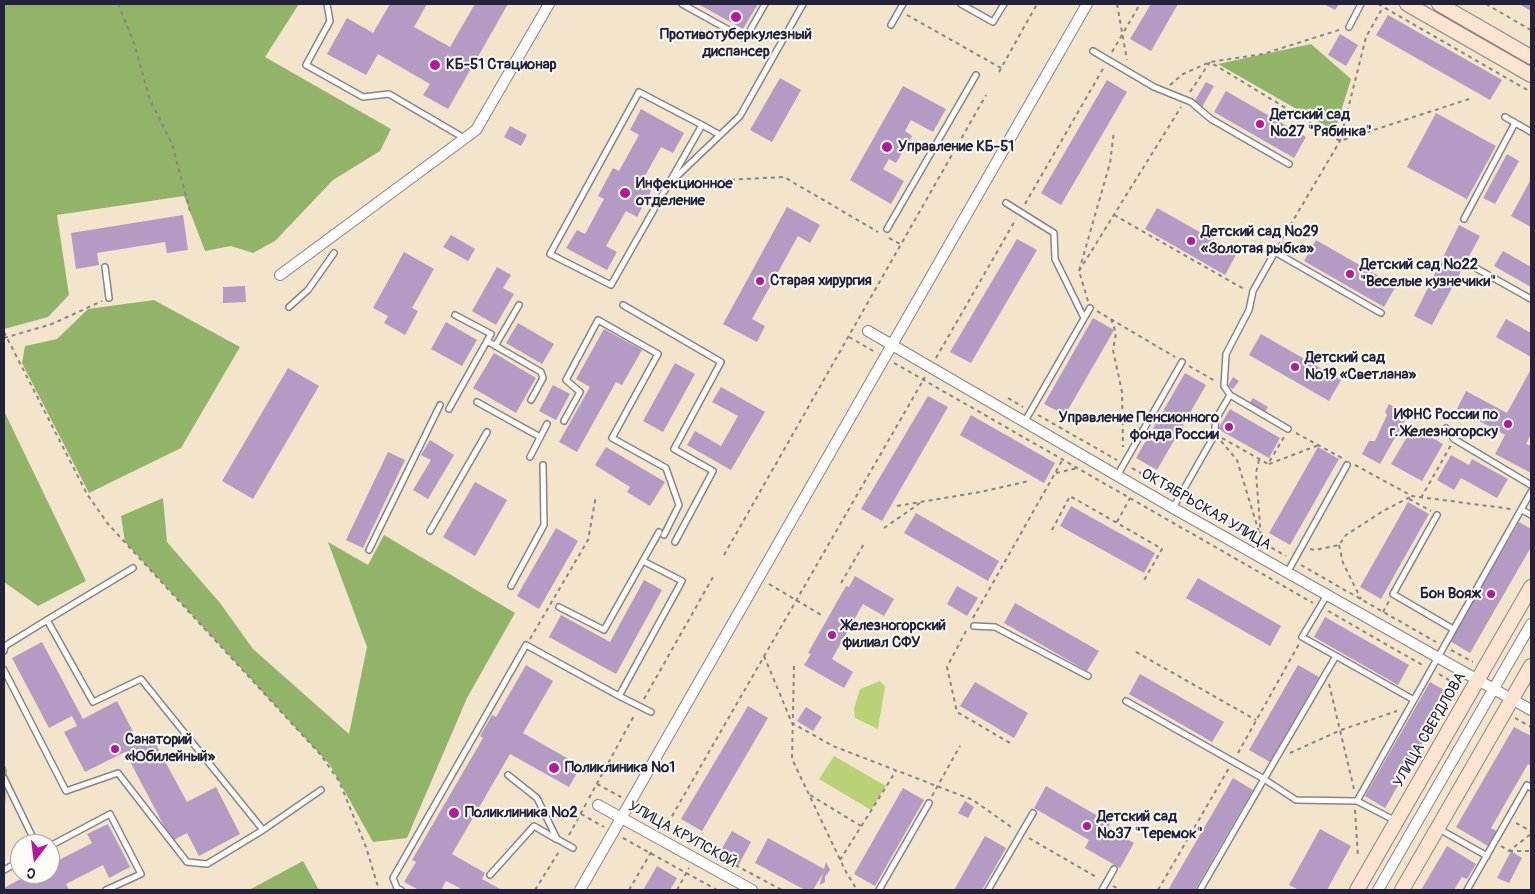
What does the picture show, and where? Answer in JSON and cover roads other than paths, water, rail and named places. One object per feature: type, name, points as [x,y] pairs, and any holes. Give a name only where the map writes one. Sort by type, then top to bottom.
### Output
[{"type":"street","points":[[280,275],[476,130],[549,4]]},
{"type":"street","points":[[580,890],[1087,4]]},
{"type":"street","points":[[1407,4],[1531,75]]},
{"type":"street","points":[[1439,4],[1531,56]]},
{"type":"street","name":"ОКТЯБРЬСКАЯ УЛИЦА","points":[[868,331],[1117,476],[1531,710]]},
{"type":"street","name":"УЛИЦА СВЕРДЛОВА","points":[[1357,890],[1531,587]]},
{"type":"street","points":[[1378,890],[1531,624]]},
{"type":"street","points":[[1402,890],[1531,666]]},
{"type":"street","name":"УЛИЦА КРУПСКОЙ","points":[[598,805],[752,890]]},
{"type":"lane","points":[[327,4],[330,21],[306,65],[363,97],[389,94],[465,138]]},
{"type":"lane","points":[[682,4],[745,40],[765,4]]},
{"type":"lane","points":[[670,183],[740,116],[803,4]]},
{"type":"lane","points":[[890,25],[902,4]]},
{"type":"lane","points":[[961,4],[993,22],[1004,4]]},
{"type":"lane","points":[[1349,27],[1361,4]]},
{"type":"lane","points":[[1093,51],[1154,87],[1186,100],[1212,119],[1289,164]]},
{"type":"lane","points":[[887,229],[976,75]]},
{"type":"lane","points":[[702,126],[611,285],[550,254],[639,92],[720,135]]},
{"type":"lane","points":[[1505,118],[1531,132]]},
{"type":"lane","points":[[1464,219],[1515,123]]},
{"type":"lane","points":[[1006,203],[1054,233],[1055,259],[1084,318]]},
{"type":"lane","points":[[1288,429],[1230,395],[1224,386],[1226,354],[1249,310],[1254,291],[1275,252],[1381,313]]},
{"type":"lane","points":[[289,307],[308,290],[334,253]]},
{"type":"lane","points":[[105,267],[108,298]]},
{"type":"lane","points":[[1474,267],[1531,300]]},
{"type":"lane","points":[[495,346],[519,305]]},
{"type":"lane","points":[[623,306],[722,362],[674,449],[713,471],[675,542]]},
{"type":"lane","points":[[1025,421],[1090,308]]},
{"type":"lane","points":[[449,409],[490,334],[455,315]]},
{"type":"lane","points":[[559,607],[604,630],[643,561],[679,505],[666,468],[612,438],[658,354],[598,320],[566,380],[580,392],[564,421]]},
{"type":"lane","points":[[487,342],[541,372],[543,378],[531,400]]},
{"type":"lane","points":[[1117,476],[1182,362]]},
{"type":"lane","points":[[1173,508],[1214,436],[1216,418],[1230,395]]},
{"type":"lane","points":[[477,402],[540,437]]},
{"type":"lane","points":[[369,550],[440,405]]},
{"type":"lane","points":[[530,457],[547,424]]},
{"type":"lane","points":[[1446,428],[1454,439],[1531,485]]},
{"type":"lane","points":[[430,531],[487,432]]},
{"type":"lane","points":[[512,586],[544,525],[543,465]]},
{"type":"lane","points":[[1287,573],[1347,465]]},
{"type":"lane","points":[[1357,801],[1531,492]]},
{"type":"lane","points":[[1522,510],[1531,515]]},
{"type":"lane","points":[[1437,515],[1393,594],[1453,629]]},
{"type":"lane","points":[[619,696],[682,581],[643,561]]},
{"type":"lane","points":[[4,651],[5,646],[133,568]]},
{"type":"lane","points":[[1326,595],[1302,638],[1414,700]]},
{"type":"lane","points":[[47,620],[92,702],[141,679],[263,830]]},
{"type":"lane","points":[[972,625],[995,627],[1088,676]]},
{"type":"lane","points":[[401,890],[397,888],[393,878],[526,645],[651,712]]},
{"type":"lane","points":[[1200,890],[1336,656]]},
{"type":"lane","points":[[4,670],[66,791],[118,773],[188,862],[207,864],[263,830],[320,790]]},
{"type":"lane","points":[[1126,701],[1264,779],[1296,800],[1357,801],[1396,822]]},
{"type":"lane","points":[[508,776],[537,798],[557,839]]},
{"type":"lane","points":[[4,778],[31,834]]},
{"type":"lane","points":[[1467,890],[1527,785],[1531,788]]},
{"type":"lane","points":[[879,890],[929,803]]},
{"type":"lane","points":[[988,890],[1033,813]]},
{"type":"lane","points":[[60,841],[110,814],[141,874],[106,890]]},
{"type":"lane","points":[[490,875],[534,826],[573,848]]},
{"type":"lane","points":[[1438,828],[1487,856]]},
{"type":"lane","points":[[1102,890],[1114,868]]},
{"type":"place","name":"Противотуберкулезный диспансер","points":[[736,17]]},
{"type":"place","name":"КБ-51 Стационар","points":[[435,65]]},
{"type":"place","name":"Детский сад №27 \"Рябинка\"","points":[[1260,124]]},
{"type":"place","name":"Управление КБ-51","points":[[887,147]]},
{"type":"place","name":"Инфекционное отделение","points":[[625,193]]},
{"type":"place","name":"Детский сад №29 «Золотая рыбка»","points":[[1191,241]]},
{"type":"place","name":"Детский сад №22 \"Веселые кузнечики\"","points":[[1350,274]]},
{"type":"place","name":"Старая хирургия","points":[[760,281]]},
{"type":"place","name":"Детский сад №19 «Светлана»","points":[[1295,367]]},
{"type":"place","name":"ИФНС России по г. Железногорску","points":[[1508,424]]},
{"type":"place","name":"Управление Пенсионного фонда России","points":[[1229,427]]},
{"type":"place","name":"Бон Вояж","points":[[1491,594]]},
{"type":"place","name":"Железногорский филиал СФУ","points":[[832,635]]},
{"type":"place","name":"Санаторий «Юбилейный»","points":[[115,749]]},
{"type":"place","name":"Поликлиника №1","points":[[554,768]]},
{"type":"place","name":"Поликлиника №2","points":[[454,813]]},
{"type":"place","name":"Детский сад №37 \"Теремок\"","points":[[1087,826]]}]
